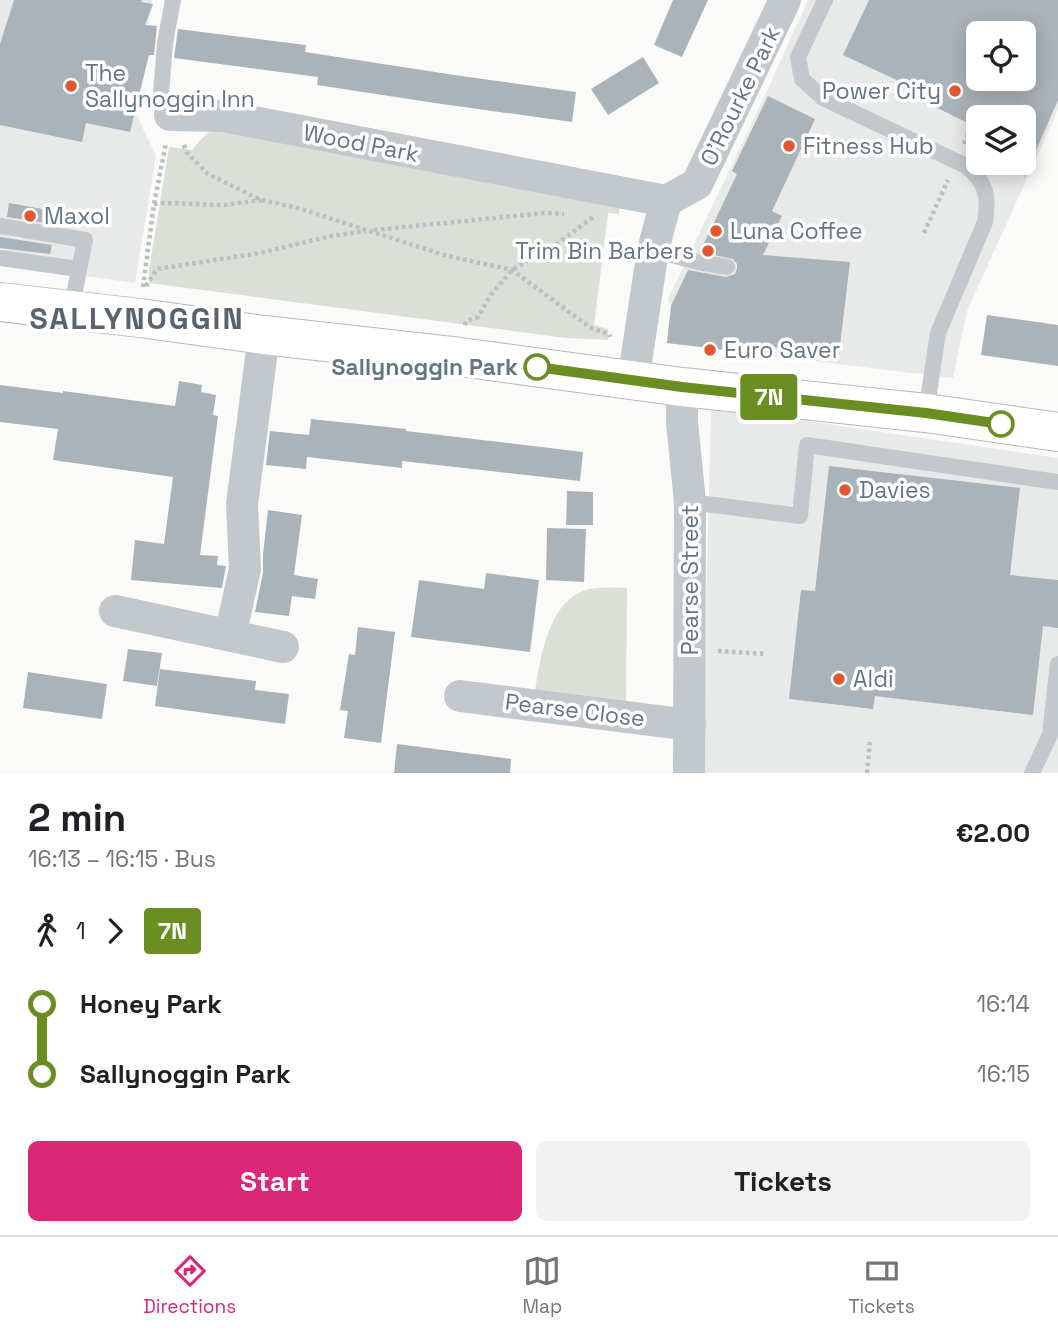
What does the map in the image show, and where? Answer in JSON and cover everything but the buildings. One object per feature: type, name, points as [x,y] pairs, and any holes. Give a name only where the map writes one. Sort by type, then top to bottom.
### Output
[{"type":"street","name":"O'Rourke Park","points":[[666,201],[697,184],[785,0]]},
{"type":"street","name":"Wood Park","points":[[170,115],[223,116],[666,201]]},
{"type":"street","points":[[634,380],[653,250],[666,201]]},
{"type":"street","points":[[0,302],[460,357],[682,387],[926,413],[1058,432]]},
{"type":"street","points":[[230,636],[245,569],[242,505],[264,335]]},
{"type":"street","name":"Pearse Street","points":[[682,387],[682,422],[690,502],[690,773]]},
{"type":"street","points":[[115,611],[283,647]]},
{"type":"street","name":"Pearse Close","points":[[460,696],[690,725]]},
{"type":"lane","points":[[170,115],[161,94],[165,43],[173,0]]},
{"type":"lane","points":[[825,0],[798,57],[802,79],[823,98],[966,166],[981,179],[985,188],[988,206],[985,222],[938,333],[926,413]]},
{"type":"lane","points":[[0,226],[85,240],[71,310]]},
{"type":"lane","points":[[653,250],[727,267]]},
{"type":"lane","points":[[0,258],[78,269]]},
{"type":"lane","points":[[690,502],[800,516],[807,444],[1058,482]]},
{"type":"lane","points":[[1032,773],[1050,735],[1058,664]]},
{"type":"path","points":[[170,115],[187,153],[208,174],[261,200],[298,208],[444,255],[512,270],[591,328],[609,334],[634,380]]},
{"type":"path","points":[[170,115],[142,292],[157,269],[260,253],[331,236],[544,213],[569,215]]},
{"type":"path","points":[[154,204],[224,205],[261,200]]},
{"type":"path","points":[[460,357],[466,321],[478,317],[491,295],[512,270],[559,242],[593,217],[581,216]]},
{"type":"path","points":[[691,649],[766,653]]},
{"type":"path","points":[[867,773],[870,742]]},
{"type":"shaded area","points":[[0,0],[152,0],[136,114],[156,156],[135,283],[0,264]]},
{"type":"shaded area","points":[[808,0],[1058,0],[1058,110],[1036,159],[1036,105],[966,105],[966,175],[1029,175],[967,311],[953,378],[667,343],[671,306],[668,299]]},
{"type":"shaded area","points":[[220,130],[619,204],[619,214],[608,213],[594,325],[608,329],[608,340],[566,338],[149,283],[169,147],[192,150],[207,133]]},
{"type":"shaded area","points":[[711,407],[1058,458],[1058,773],[702,773]]},
{"type":"shaded area","points":[[627,588],[626,702],[535,692],[543,649],[561,608],[571,598],[588,589]]},
{"type":"bus line","name":"7N","points":[[537,367],[682,387],[926,413],[1001,424]]},
{"type":"place","name":"The Sallynoggin Inn","points":[[71,86]]},
{"type":"place","name":"Power City","points":[[955,91]]},
{"type":"place","name":"Fitness Hub","points":[[789,146]]},
{"type":"place","name":"Maxol","points":[[30,216]]},
{"type":"place","name":"Luna Coffee","points":[[716,231]]},
{"type":"place","name":"Trim Bin Barbers","points":[[708,251]]},
{"type":"place","name":"Euro Saver","points":[[710,350]]},
{"type":"place","name":"Sallynoggin Park","points":[[537,367]]},
{"type":"place","name":"Davies","points":[[845,490]]},
{"type":"place","name":"Aldi","points":[[839,679]]},
{"type":"district","name":"SALLYNOGGIN","points":[[137,318]]}]
